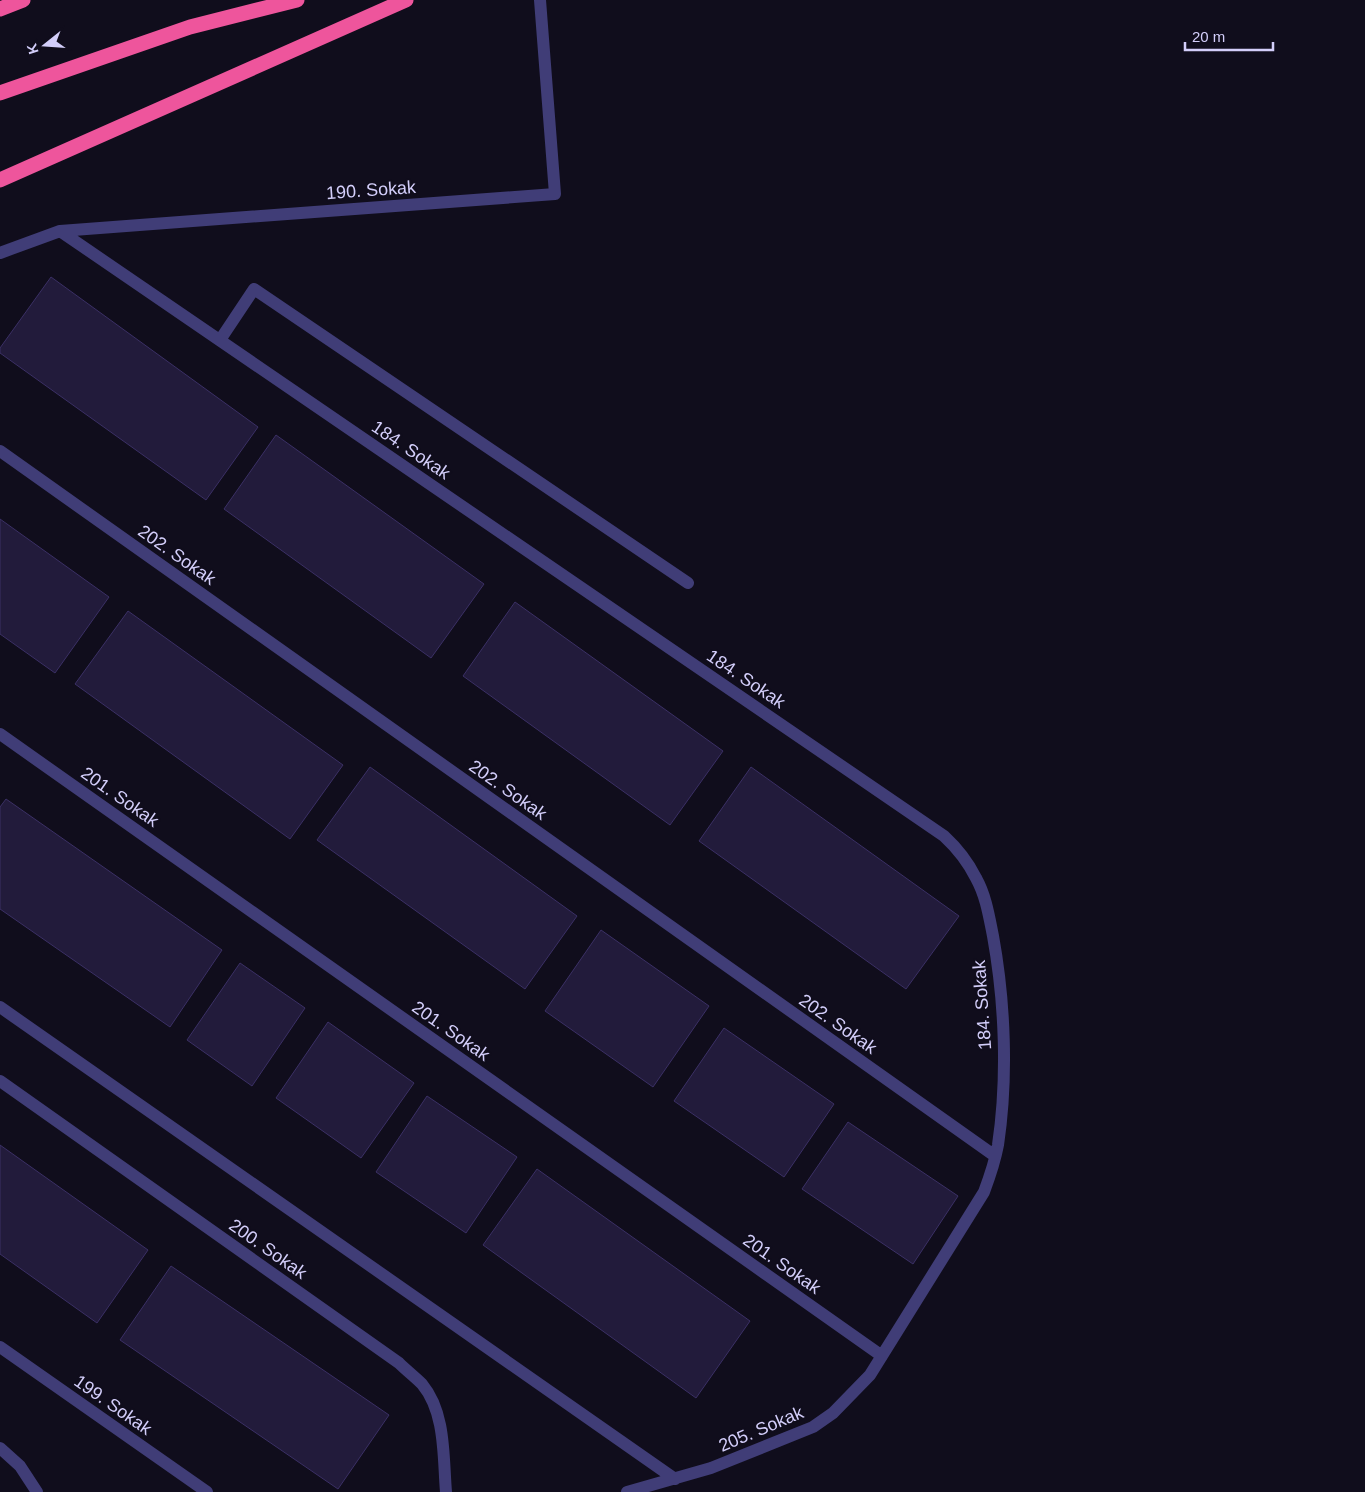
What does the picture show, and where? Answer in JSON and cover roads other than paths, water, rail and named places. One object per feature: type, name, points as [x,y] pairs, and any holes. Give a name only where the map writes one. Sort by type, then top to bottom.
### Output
[{"type":"highway","points":[[0,9],[23,0]]},
{"type":"highway","points":[[0,93],[190,27],[297,0]]},
{"type":"highway","points":[[0,180],[406,0]]},
{"type":"street","name":"190. Sokak","points":[[0,253],[60,231],[555,194],[540,0]]},
{"type":"street","name":"184. Sokak","points":[[60,231],[936,830],[956,847],[976,878],[985,900],[997,959],[1004,1050],[1001,1109],[995,1156],[984,1192],[882,1356]]},
{"type":"street","points":[[220,340],[254,289],[688,583]]},
{"type":"street","name":"202. Sokak","points":[[0,452],[995,1156]]},
{"type":"street","name":"201. Sokak","points":[[0,734],[882,1356]]},
{"type":"street","points":[[0,1007],[675,1479]]},
{"type":"street","name":"200. Sokak","points":[[0,1081],[399,1363],[422,1385],[433,1403],[441,1428],[446,1492]]},
{"type":"street","name":"199. Sokak","points":[[0,1347],[207,1492]]},
{"type":"street","name":"205. Sokak","points":[[627,1492],[711,1468],[813,1427],[850,1396],[870,1375],[882,1356]]},
{"type":"street","points":[[0,1448],[20,1466],[37,1492]]}]
